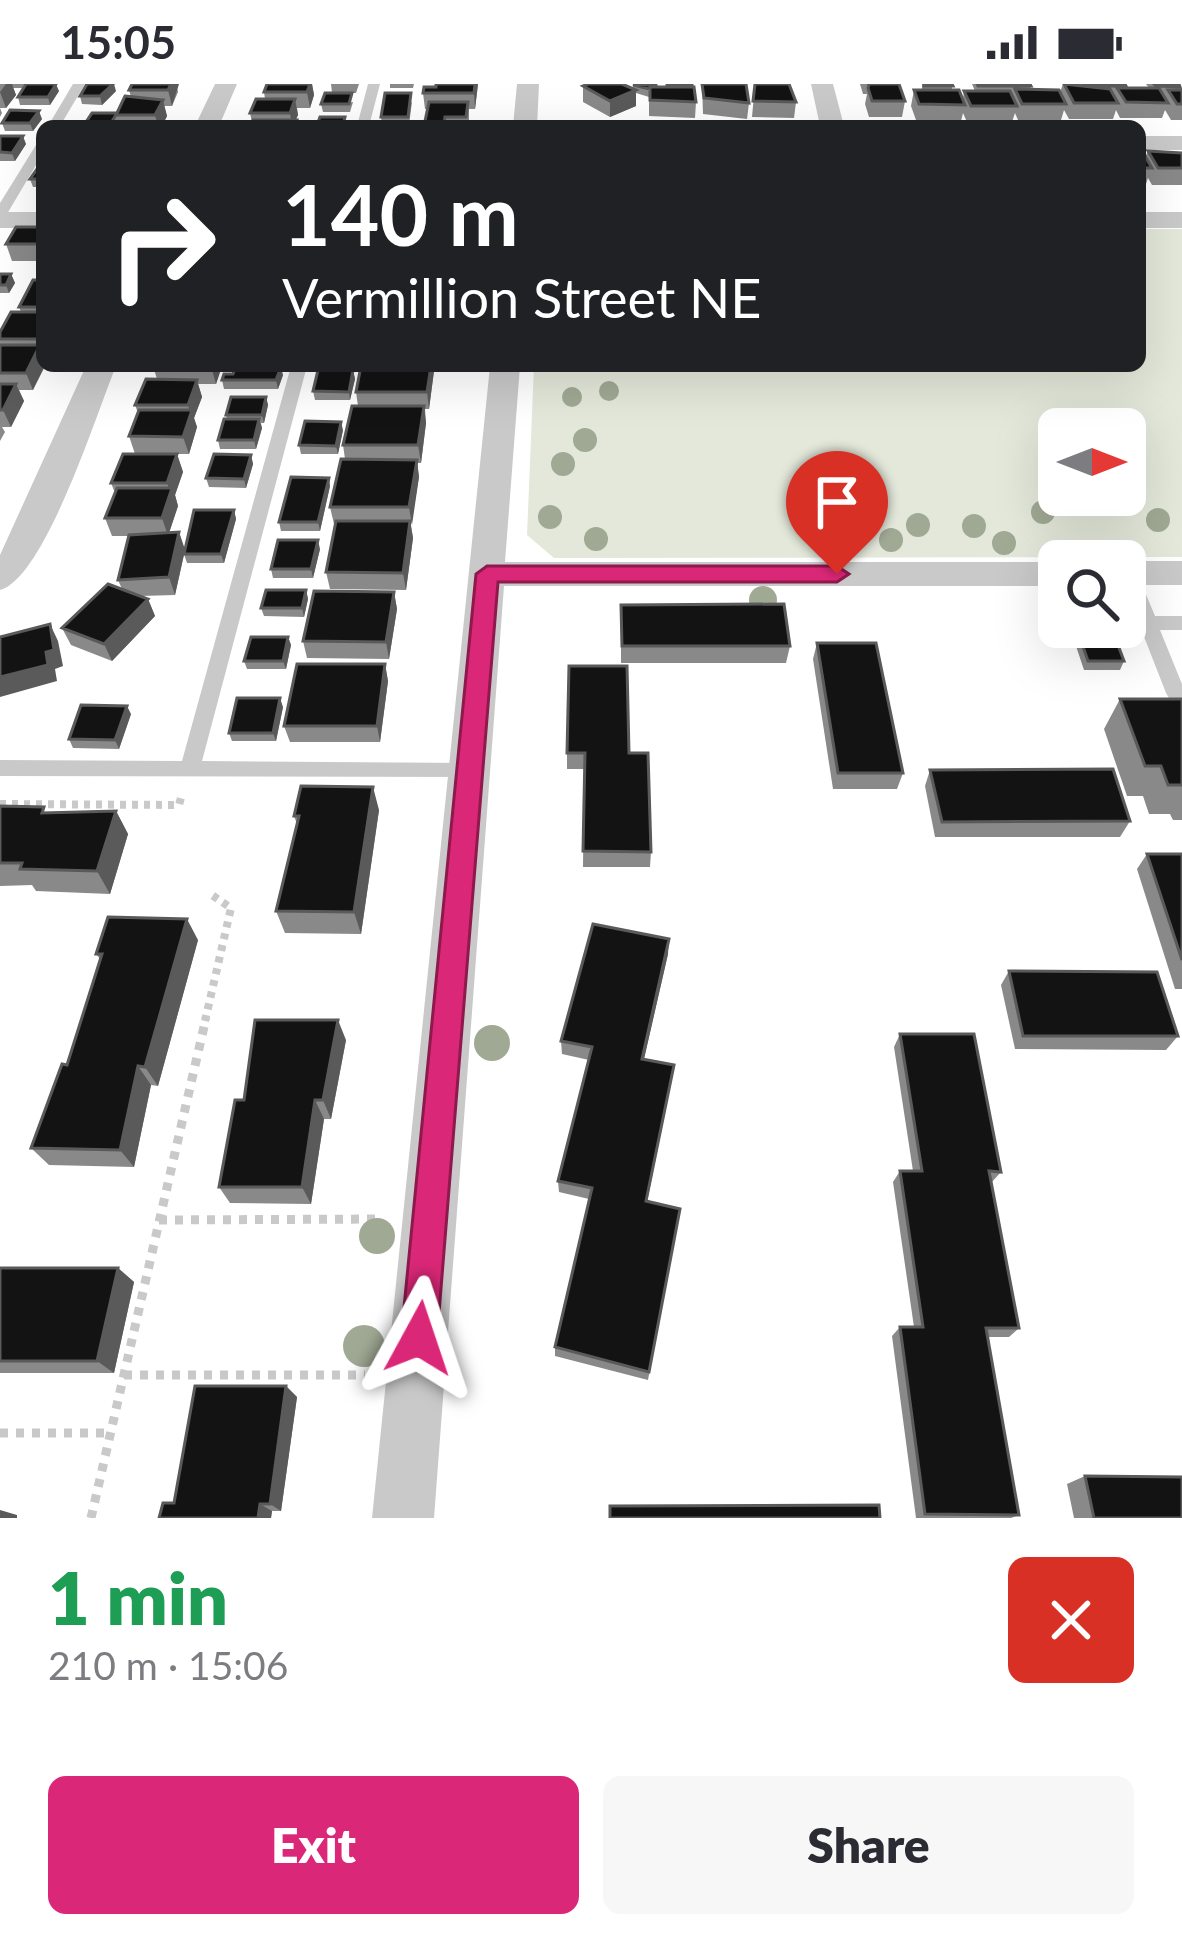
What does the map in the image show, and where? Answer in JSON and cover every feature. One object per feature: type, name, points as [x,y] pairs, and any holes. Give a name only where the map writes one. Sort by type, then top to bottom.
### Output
[{"type":"street","points":[[210,120],[226,84]]},
{"type":"street","points":[[525,120],[528,84]]},
{"type":"street","points":[[822,84],[831,120]]},
{"type":"street","points":[[1146,143],[1182,143]]},
{"type":"street","points":[[0,217],[36,220]]},
{"type":"street","points":[[1146,220],[1182,220]]},
{"type":"street","points":[[0,578],[18,558],[98,372]]},
{"type":"street","points":[[403,1518],[504,372]]},
{"type":"street","points":[[1146,573],[1182,573]]},
{"type":"street","points":[[487,574],[1038,574]]},
{"type":"lane","points":[[58,120],[79,84]]},
{"type":"lane","points":[[365,120],[374,84]]},
{"type":"lane","points":[[0,217],[36,155]]},
{"type":"lane","points":[[190,768],[297,372]]},
{"type":"lane","points":[[1146,618],[1175,693]]},
{"type":"lane","points":[[1148,623],[1182,623]]},
{"type":"lane","points":[[0,768],[469,771]]},
{"type":"path","points":[[0,804],[179,805],[190,768]]},
{"type":"path","points":[[91,1518],[231,908],[209,893]]},
{"type":"path","points":[[159,1220],[382,1219]]},
{"type":"path","points":[[124,1375],[365,1375]]},
{"type":"path","points":[[0,1433],[110,1433]]},
{"type":"shaded area","points":[[1146,229],[1182,229],[1182,557],[1146,557],[1146,540],[1038,540],[1038,557],[554,558],[527,535],[534,372],[1146,372]]},
{"type":"building","points":[[26,84],[56,84],[48,97],[18,97]]},
{"type":"building","points":[[87,84],[113,84],[100,96],[80,96]]},
{"type":"building","points":[[132,84],[171,84],[168,90],[129,90]]},
{"type":"building","points":[[267,84],[310,84],[307,92],[264,92]]},
{"type":"building","points":[[475,84],[474,93],[423,93],[424,87]]},
{"type":"building","points":[[622,84],[636,90],[610,101],[583,86]]},
{"type":"building","points":[[702,84],[746,84],[749,103],[704,98]]},
{"type":"building","points":[[755,84],[789,84],[796,102],[753,101]]},
{"type":"building","points":[[869,84],[899,84],[905,101],[872,101]]},
{"type":"building","points":[[1064,84],[1110,89],[1118,103],[1074,103]]},
{"type":"building","points":[[650,87],[694,87],[696,102],[650,100]]},
{"type":"building","points":[[1117,88],[1159,88],[1168,103],[1126,102]]},
{"type":"building","points":[[1015,89],[1059,90],[1066,104],[1022,104]]},
{"type":"building","points":[[914,90],[959,90],[965,105],[919,104]]},
{"type":"building","points":[[1168,90],[1182,90],[1182,104],[1177,104]]},
{"type":"building","points":[[964,91],[1010,91],[1017,106],[971,106]]},
{"type":"building","points":[[325,93],[352,93],[349,104],[321,104]]},
{"type":"building","points":[[385,93],[411,93],[408,117],[381,117]]},
{"type":"building","points":[[125,96],[163,100],[155,115],[116,115]]},
{"type":"building","points":[[256,99],[295,99],[290,113],[250,113]]},
{"type":"building","points":[[429,102],[468,102],[466,117],[425,120]]},
{"type":"building","points":[[10,110],[39,111],[30,123],[2,123]]},
{"type":"building","points":[[92,113],[117,113],[113,120],[87,120]]},
{"type":"building","points":[[0,136],[23,136],[12,153],[0,152]]},
{"type":"building","points":[[1148,151],[1182,153],[1182,168],[1158,168]]},
{"type":"building","points":[[16,227],[36,227],[36,244],[6,244]]},
{"type":"building","points":[[0,274],[11,274],[6,285],[0,285]]},
{"type":"building","points":[[33,280],[36,280],[36,307],[19,307]]},
{"type":"building","points":[[11,312],[36,312],[36,339],[0,339]]},
{"type":"building","points":[[0,345],[36,345],[26,373],[0,373]]},
{"type":"building","points":[[279,372],[276,380],[222,380],[224,374]]},
{"type":"building","points":[[318,372],[353,372],[349,392],[313,391]]},
{"type":"building","points":[[360,372],[430,372],[427,392],[356,392]]},
{"type":"building","points":[[146,379],[197,380],[188,405],[135,405]]},
{"type":"building","points":[[0,384],[16,384],[3,410],[0,410]]},
{"type":"building","points":[[231,397],[266,397],[262,415],[226,415]]},
{"type":"building","points":[[352,406],[424,406],[418,445],[343,445]]},
{"type":"building","points":[[139,410],[192,410],[183,437],[129,436]]},
{"type":"building","points":[[224,419],[259,419],[254,440],[218,440]]},
{"type":"building","points":[[305,421],[341,422],[336,446],[299,445]]},
{"type":"building","points":[[123,454],[177,454],[167,483],[111,483]]},
{"type":"building","points":[[214,454],[251,455],[244,479],[206,478]]},
{"type":"building","points":[[341,459],[417,460],[409,507],[330,507]]},
{"type":"building","points":[[291,477],[329,478],[318,522],[279,522]]},
{"type":"building","points":[[117,488],[172,488],[162,518],[105,518]]},
{"type":"building","points":[[194,510],[234,510],[221,554],[184,554]]},
{"type":"building","points":[[336,521],[410,521],[403,573],[326,572]]},
{"type":"building","points":[[179,532],[169,577],[118,580],[129,535]]},
{"type":"building","points":[[278,540],[318,540],[311,569],[271,569]]},
{"type":"building","points":[[108,584],[148,599],[104,644],[62,628]]},
{"type":"building","points":[[266,590],[306,590],[302,608],[261,608]]},
{"type":"building","points":[[314,591],[394,592],[386,642],[303,641]]},
{"type":"building","points":[[784,604],[790,646],[622,646],[621,605]]},
{"type":"building","points":[[50,624],[54,650],[46,652],[48,665],[0,677],[0,637]]},
{"type":"building","points":[[251,637],[288,637],[283,661],[244,661]]},
{"type":"building","points":[[817,643],[876,643],[903,773],[838,773]]},
{"type":"building","points":[[1084,648],[1119,648],[1124,661],[1088,661]]},
{"type":"building","points":[[297,664],[385,664],[377,726],[284,726]]},
{"type":"building","points":[[569,666],[627,666],[629,753],[648,753],[651,852],[583,851],[585,753],[567,753]]},
{"type":"building","points":[[237,698],[280,698],[273,733],[229,733]]},
{"type":"building","points":[[1120,699],[1182,699],[1182,785],[1168,785],[1161,766],[1145,766]]},
{"type":"building","points":[[81,705],[127,706],[115,740],[69,739]]},
{"type":"building","points":[[1113,769],[1130,821],[942,822],[930,770]]},
{"type":"building","points":[[301,786],[373,787],[354,912],[276,911],[299,816],[294,816]]},
{"type":"building","points":[[0,806],[44,807],[42,813],[116,811],[97,871],[20,869],[22,863],[0,863]]},
{"type":"building","points":[[1147,854],[1182,854],[1182,960]]},
{"type":"building","points":[[108,917],[187,919],[145,1067],[138,1066],[120,1150],[31,1148],[62,1064],[67,1065],[102,954],[96,954]]},
{"type":"building","points":[[593,924],[669,939],[642,1059],[674,1065],[646,1201],[680,1209],[649,1372],[555,1347],[592,1188],[558,1181],[592,1047],[561,1041]]},
{"type":"building","points":[[1009,971],[1157,972],[1178,1036],[1023,1036]]},
{"type":"building","points":[[255,1020],[338,1020],[323,1100],[315,1100],[302,1187],[219,1187],[235,1100],[244,1100]]},
{"type":"building","points":[[900,1034],[974,1034],[1001,1172],[989,1171],[1019,1328],[986,1328],[1019,1515],[925,1514],[900,1327],[923,1327],[900,1171],[922,1171]]},
{"type":"building","points":[[0,1268],[118,1268],[97,1361],[0,1361]]},
{"type":"building","points":[[195,1386],[286,1386],[270,1504],[260,1504],[258,1518],[159,1518],[163,1503],[174,1503]]},
{"type":"building","points":[[1085,1476],[1182,1477],[1182,1518],[1094,1518]]},
{"type":"building","points":[[879,1505],[880,1518],[610,1518],[610,1506]]},
{"type":"route","points":[[419,1338],[487,574],[837,574]]}]
